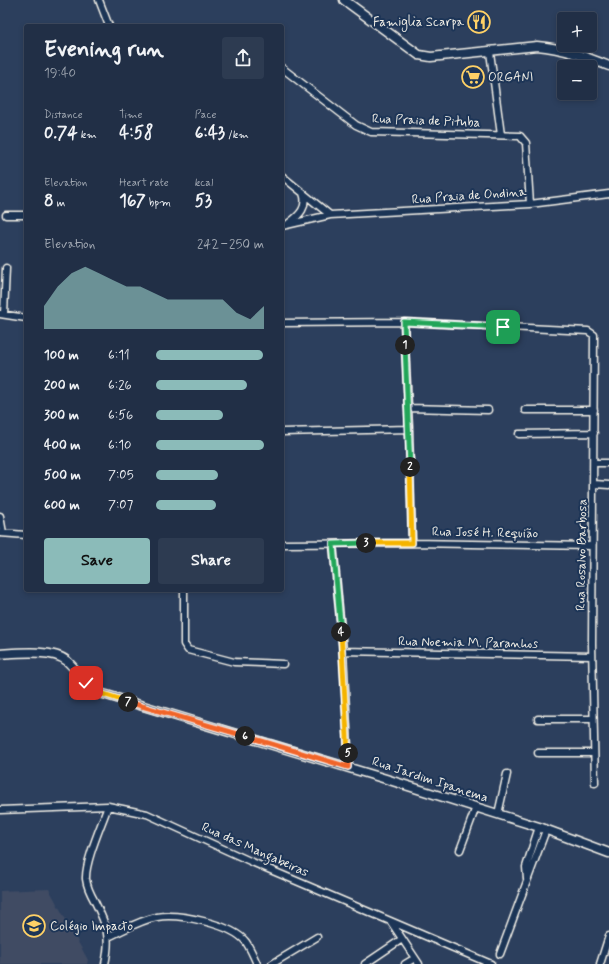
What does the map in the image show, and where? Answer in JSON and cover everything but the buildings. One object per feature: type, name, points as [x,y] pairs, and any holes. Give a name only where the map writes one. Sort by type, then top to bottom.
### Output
[{"type":"street","points":[[99,0],[108,24]]},
{"type":"street","points":[[344,0],[419,55],[431,57],[537,46],[551,47],[567,51],[609,66]]},
{"type":"street","points":[[490,52],[501,135]]},
{"type":"street","name":"Rua Praia de Pituba","points":[[284,70],[356,124],[371,132],[517,135],[526,143],[530,204]]},
{"type":"street","points":[[284,178],[330,215]]},
{"type":"street","points":[[285,225],[298,216],[302,210],[305,198],[302,192]]},
{"type":"street","name":"Rua Praia de Ondina","points":[[285,225],[330,215],[530,204],[609,194]]},
{"type":"street","points":[[6,215],[24,214]]},
{"type":"street","points":[[6,268],[2,314],[24,318]]},
{"type":"street","points":[[284,323],[404,322],[410,429],[412,543]]},
{"type":"street","name":"Rua Rosalvo Barbosa","points":[[404,322],[588,331],[592,332],[596,339],[592,546],[594,783]]},
{"type":"street","points":[[408,408],[488,410]]},
{"type":"street","points":[[525,410],[594,410]]},
{"type":"street","points":[[284,432],[410,429]]},
{"type":"street","points":[[519,434],[594,433]]},
{"type":"street","points":[[594,463],[609,463]]},
{"type":"street","points":[[594,484],[609,485]]},
{"type":"street","points":[[0,516],[1,533],[24,535]]},
{"type":"street","name":"Rua José H. Requião","points":[[284,544],[412,543],[592,546]]},
{"type":"street","points":[[333,544],[343,651],[348,767]]},
{"type":"street","points":[[184,592],[184,644],[188,650],[234,662],[283,664]]},
{"type":"street","name":"Rua Noemia M. Paranhos","points":[[343,651],[592,656]]},
{"type":"street","name":"Rua Jardim Ipanema","points":[[0,654],[50,654],[59,656],[67,661],[86,683],[100,693],[476,807],[609,853]]},
{"type":"street","points":[[538,719],[593,719]]},
{"type":"street","points":[[538,753],[594,753]]},
{"type":"street","points":[[498,814],[507,774]]},
{"type":"street","points":[[105,964],[109,948],[108,936],[104,920],[87,886],[86,878],[88,863],[108,806]]},
{"type":"street","name":"Rua das Mangabeiras","points":[[0,810],[108,806],[147,814],[252,862],[490,964]]},
{"type":"street","points":[[460,850],[476,807]]},
{"type":"street","points":[[500,954],[527,878],[526,867],[542,829]]},
{"type":"street","points":[[108,936],[155,918],[168,915],[183,917],[225,928],[237,934],[246,942],[257,964]]},
{"type":"street","points":[[391,921],[419,964]]},
{"type":"street","points":[[600,964],[609,936]]},
{"type":"street","points":[[272,964],[317,937]]},
{"type":"street","points":[[365,964],[402,939]]},
{"type":"street","points":[[405,964],[414,958]]},
{"type":"shaded area","name":"Colégio Impacto","points":[[49,889],[88,960],[87,964],[0,964],[0,891]]},
{"type":"place","name":"Famiglia Scarpa","points":[[479,22]]},
{"type":"place","name":"ORGANI","points":[[473,77]]},
{"type":"place","name":"Colégio Impacto","points":[[34,926]]},
{"type":"route","points":[[86,683],[100,693],[140,706],[348,767],[343,651],[333,544],[412,543],[410,429],[404,322],[503,327]]}]
